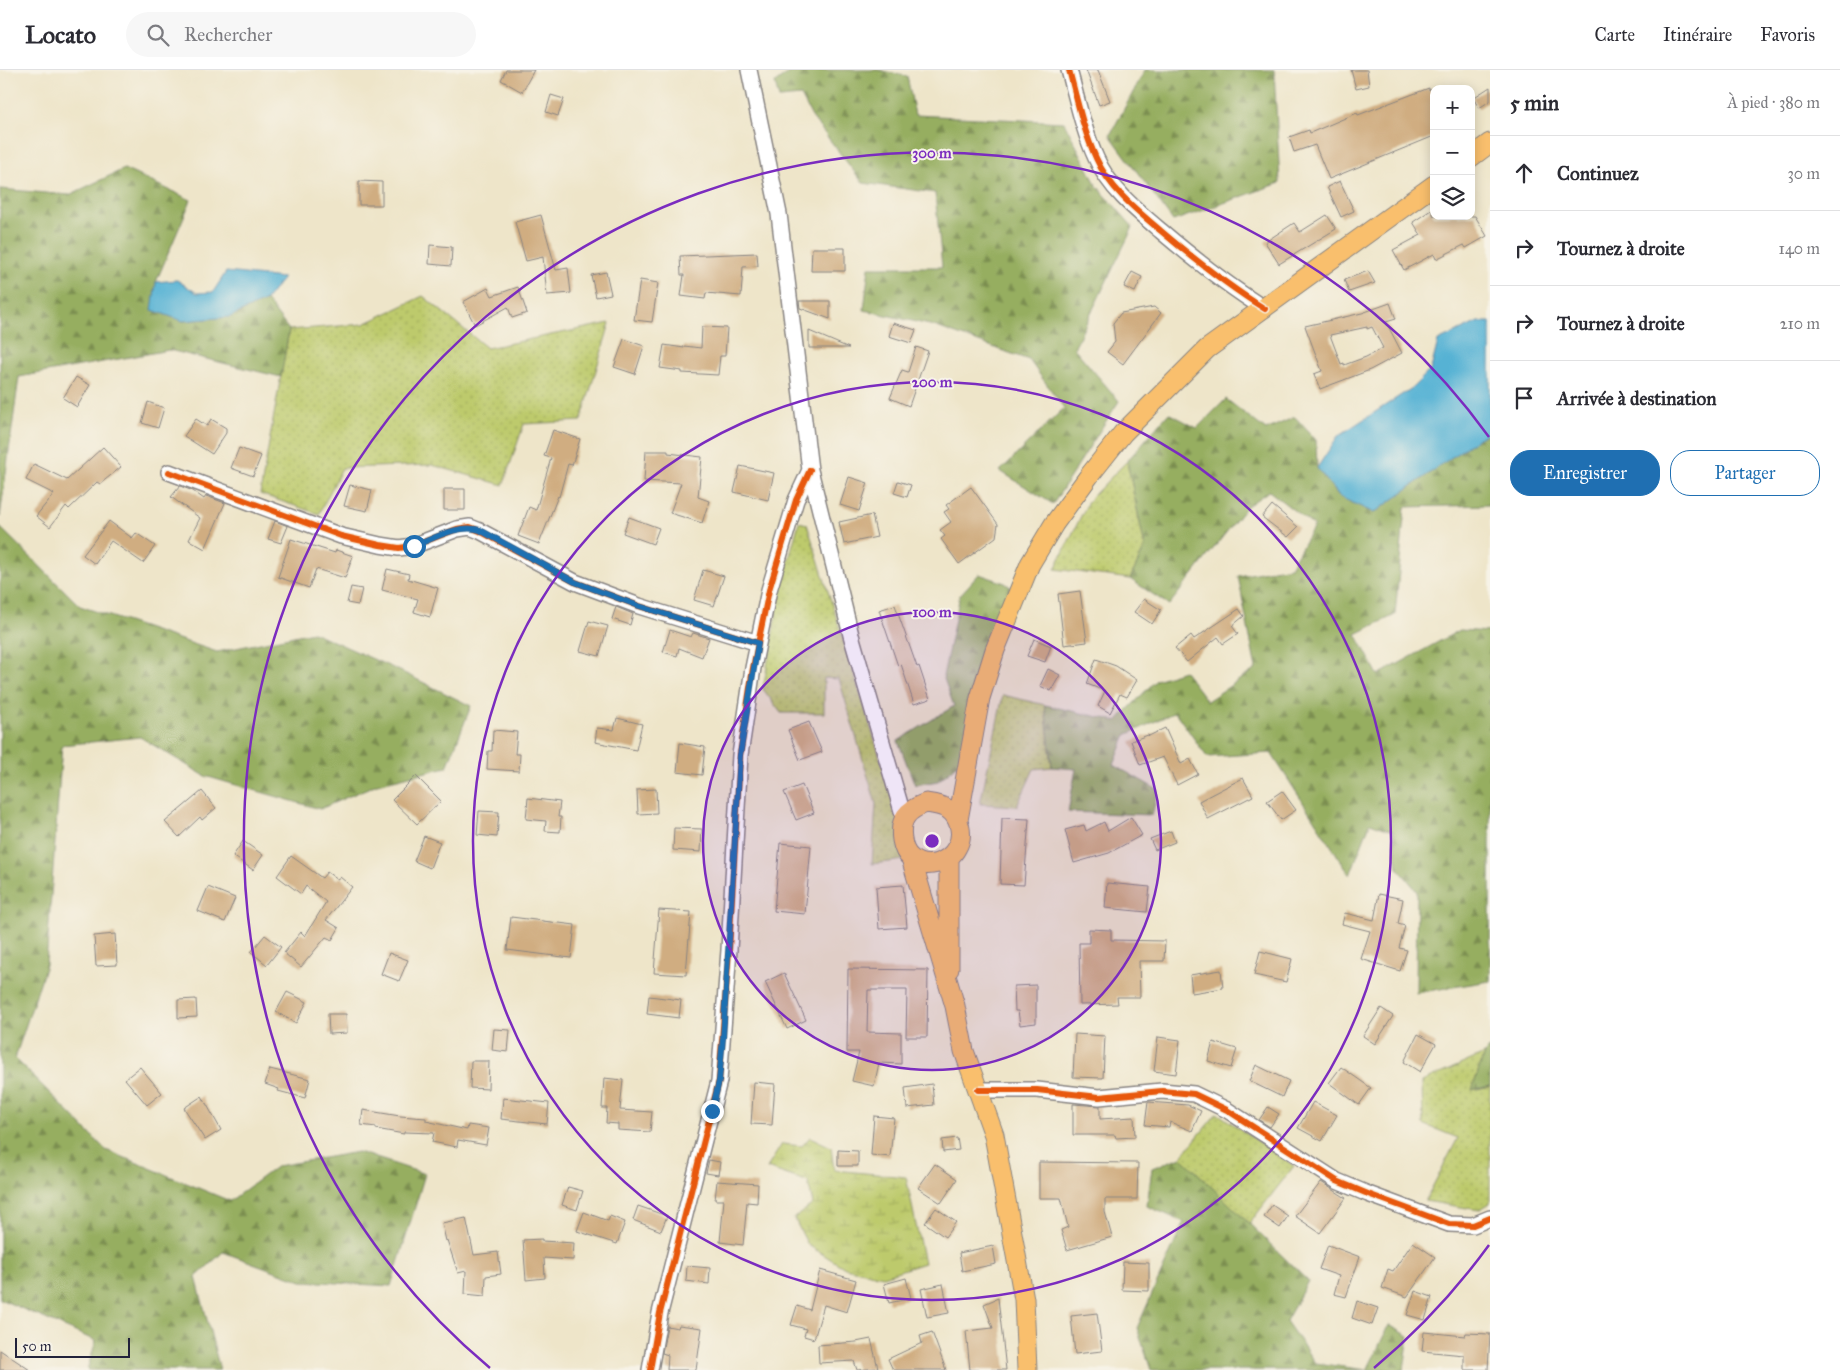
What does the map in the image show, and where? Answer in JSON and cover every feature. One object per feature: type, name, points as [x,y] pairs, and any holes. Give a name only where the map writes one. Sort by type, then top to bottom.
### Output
[{"type":"main road","points":[[1475,154],[1490,143]]},
{"type":"main road","points":[[911,858],[923,864],[937,864],[949,858],[958,847],[961,834],[958,820],[980,698],[995,650],[1030,564],[1054,524],[1123,433],[1208,349],[1430,188]]},
{"type":"main road","points":[[958,820],[949,810],[937,804],[926,802],[914,807],[904,818],[901,831],[904,846],[911,858],[955,1006],[964,1051],[994,1135],[1024,1299],[1027,1370]]},
{"type":"main road","points":[[949,858],[949,991]]},
{"type":"street","points":[[749,70],[779,214],[810,470],[851,635],[904,818]]},
{"type":"street","points":[[1069,70],[1083,122],[1096,158],[1109,181],[1130,204],[1186,252],[1234,290],[1265,309]]},
{"type":"street","points":[[650,1370],[660,1313],[719,1081],[729,950],[740,755],[758,643],[769,590],[784,537],[796,500],[810,470]]},
{"type":"street","points":[[169,472],[341,536],[380,546],[399,548],[414,546],[457,529],[470,527],[480,530],[575,582],[639,606],[758,643]]},
{"type":"street","points":[[978,1090],[1037,1090],[1099,1097],[1162,1091],[1194,1094],[1227,1110],[1337,1181],[1360,1191],[1448,1224],[1473,1225],[1490,1218]]},
{"type":"green space","points":[[792,70],[878,70],[907,76],[915,115],[1064,122],[1097,186],[1133,227],[1074,348],[1119,401],[1053,504],[1000,471],[1064,408],[1029,360],[934,326],[864,310],[869,267],[942,267],[935,193],[863,183],[812,117],[801,96],[779,98],[775,83]]},
{"type":"green space","points":[[1145,70],[1274,70],[1280,183],[1173,221],[1110,135]]},
{"type":"green space","points":[[124,169],[191,200],[156,282],[153,310],[183,321],[230,317],[266,300],[289,330],[281,377],[169,350],[19,377],[0,517],[0,189],[69,195]]},
{"type":"green space","points":[[423,296],[487,348],[610,323],[581,421],[524,424],[503,485],[432,465],[342,468],[319,514],[260,494],[289,330],[364,324]]},
{"type":"green space","points":[[1226,399],[1266,430],[1295,417],[1316,440],[1317,468],[1338,495],[1374,513],[1477,439],[1490,432],[1490,505],[1405,507],[1395,615],[1356,634],[1378,675],[1460,630],[1490,632],[1490,981],[1416,993],[1417,891],[1398,868],[1393,831],[1370,823],[1350,875],[1271,753],[1207,757],[1175,712],[1126,735],[1114,765],[1158,790],[1152,815],[1068,812],[1076,769],[1052,767],[1045,705],[1117,721],[1156,680],[1184,671],[1207,701],[1256,669],[1238,576],[1290,567],[1314,526],[1269,491],[1247,506],[1169,605],[1130,579],[1145,547],[1127,461],[1169,413],[1197,428]]},
{"type":"green space","points":[[1127,461],[1145,547],[1130,579],[1055,569],[1089,500]]},
{"type":"green space","points":[[799,522],[807,524],[912,859],[872,864],[876,804],[839,679],[824,678],[824,713],[781,713],[763,689],[780,592]]},
{"type":"green space","points":[[0,527],[80,606],[217,652],[313,632],[402,672],[471,706],[447,767],[377,784],[320,809],[205,776],[140,737],[62,745],[46,965],[15,1058],[106,1150],[230,1201],[277,1166],[358,1152],[425,1174],[391,1286],[302,1281],[223,1252],[196,1277],[220,1370],[87,1370],[96,1341],[0,1299]]},
{"type":"green space","points":[[979,574],[1005,583],[1012,588],[962,761],[938,781],[915,785],[898,741],[954,706],[943,676],[960,595]]},
{"type":"green space","points":[[1003,695],[1045,705],[1052,767],[1034,769],[1017,806],[980,804]]},
{"type":"green space","points":[[1490,1048],[1490,1086],[1472,1090],[1484,1054]]},
{"type":"green space","points":[[1484,1054],[1472,1090],[1490,1086],[1490,1203],[1479,1210],[1425,1201],[1458,1138],[1423,1124],[1422,1082]]},
{"type":"green space","points":[[1217,1113],[1294,1166],[1249,1224],[1181,1157]]},
{"type":"green space","points":[[810,1137],[831,1147],[834,1170],[906,1177],[924,1263],[883,1276],[845,1268],[808,1245],[794,1218],[813,1204],[808,1182],[767,1168],[782,1144],[802,1146]]},
{"type":"green space","points":[[1181,1157],[1308,1281],[1286,1321],[1315,1363],[1367,1370],[1151,1370],[1137,1328],[1184,1222],[1147,1206],[1152,1168]]},
{"type":"green space","points":[[1389,1325],[1409,1336],[1404,1370],[1367,1370]]},
{"type":"water","points":[[226,272],[283,278],[266,300],[230,317],[183,321],[152,310],[156,282],[177,280],[197,293],[213,292]]},
{"type":"water","points":[[1478,322],[1490,322],[1490,432],[1477,439],[1374,513],[1340,497],[1317,468],[1338,436],[1412,388],[1431,369],[1438,341]]},
{"type":"building","points":[[506,70],[534,70],[522,92],[501,80]]},
{"type":"building","points":[[1086,70],[1098,70],[1110,101],[1099,105]]},
{"type":"building","points":[[1351,70],[1367,70],[1369,86],[1356,89]]},
{"type":"building","points":[[1490,87],[1490,101],[1479,108],[1475,101],[1475,97]]},
{"type":"building","points":[[1429,88],[1430,90],[1430,138],[1329,179],[1315,145],[1294,152],[1289,137],[1309,130],[1310,133],[1357,113],[1358,115]]},
{"type":"building","points":[[551,95],[564,99],[558,116],[546,112]]},
{"type":"building","points":[[359,181],[382,182],[382,205],[359,205]]},
{"type":"building","points":[[1340,181],[1354,211],[1341,217],[1327,187]]},
{"type":"building","points":[[1430,211],[1430,220],[1475,220],[1475,216],[1487,236],[1466,248],[1464,245],[1436,259],[1434,254],[1404,270],[1393,250],[1421,235],[1413,222]]},
{"type":"building","points":[[541,215],[556,270],[568,268],[571,293],[547,295],[543,257],[526,261],[515,222]]},
{"type":"building","points":[[1327,215],[1336,229],[1279,264],[1265,242],[1294,223],[1300,232]]},
{"type":"building","points":[[430,245],[452,247],[451,266],[429,264]]},
{"type":"building","points":[[812,248],[845,248],[845,271],[811,271]]},
{"type":"building","points":[[757,253],[758,266],[743,267],[741,296],[706,293],[705,299],[681,296],[684,275],[681,275],[680,256]]},
{"type":"building","points":[[1368,271],[1375,283],[1349,292],[1344,280]]},
{"type":"building","points":[[606,272],[611,294],[596,297],[591,275]]},
{"type":"building","points":[[1132,272],[1142,277],[1135,292],[1124,287]]},
{"type":"building","points":[[640,280],[658,283],[652,322],[634,320]]},
{"type":"building","points":[[518,287],[527,313],[512,318],[508,307],[475,325],[463,302],[488,288],[492,296]]},
{"type":"building","points":[[799,301],[830,301],[830,319],[800,308]]},
{"type":"building","points":[[1390,303],[1396,319],[1386,322],[1402,353],[1370,370],[1320,389],[1314,374],[1322,371],[1305,326],[1362,313]],"holes":[[[1367,327],[1367,329],[1372,327],[1383,348],[1366,357],[1344,365],[1344,363],[1341,364],[1330,335]]]},
{"type":"building","points":[[1154,307],[1161,313],[1123,364],[1107,352],[1115,342],[1113,323],[1121,313]]},
{"type":"building","points":[[893,323],[916,330],[911,343],[889,336]]},
{"type":"building","points":[[702,327],[727,328],[725,356],[720,356],[718,375],[682,373],[682,371],[660,368],[664,345],[701,348]]},
{"type":"building","points":[[809,331],[849,348],[809,348]]},
{"type":"building","points":[[624,339],[644,346],[635,374],[614,367]]},
{"type":"building","points":[[916,347],[928,351],[909,406],[890,398],[902,370],[908,372]]},
{"type":"building","points":[[76,377],[90,385],[77,407],[63,398]]},
{"type":"building","points":[[148,402],[164,408],[158,428],[142,423]]},
{"type":"building","points":[[196,419],[207,426],[211,419],[226,428],[226,433],[212,454],[184,436]]},
{"type":"building","points":[[553,430],[580,439],[572,465],[568,464],[559,497],[539,544],[518,536],[529,507],[536,510],[551,458],[544,456]]},
{"type":"building","points":[[103,447],[121,467],[100,484],[97,482],[69,509],[66,506],[50,527],[36,516],[54,494],[26,480],[34,464],[67,480]]},
{"type":"building","points":[[239,448],[261,456],[253,476],[231,468]]},
{"type":"building","points":[[646,451],[668,451],[668,453],[702,457],[698,497],[709,501],[702,523],[670,513],[681,483],[644,481]]},
{"type":"building","points":[[740,466],[774,473],[768,500],[734,492]]},
{"type":"building","points":[[849,477],[868,483],[859,511],[840,505]]},
{"type":"building","points":[[898,481],[911,485],[907,497],[894,493]]},
{"type":"building","points":[[350,485],[372,490],[367,511],[344,506]]},
{"type":"building","points":[[180,486],[193,491],[204,499],[206,496],[225,503],[205,549],[189,540],[200,518],[171,497]]},
{"type":"building","points":[[971,487],[998,524],[996,537],[959,564],[941,539],[945,536],[940,530],[951,522],[944,512],[949,509],[946,505]]},
{"type":"building","points":[[444,489],[465,489],[465,510],[444,510]]},
{"type":"building","points":[[1272,505],[1298,527],[1288,537],[1262,517]]},
{"type":"building","points":[[872,515],[877,537],[844,544],[839,522]]},
{"type":"building","points":[[629,517],[659,528],[653,544],[623,533]]},
{"type":"building","points":[[109,521],[132,538],[136,533],[155,546],[143,563],[111,541],[95,564],[83,555]]},
{"type":"building","points":[[275,521],[288,526],[281,543],[268,539]]},
{"type":"building","points":[[291,539],[335,553],[336,550],[353,556],[345,578],[316,569],[309,588],[278,577]]},
{"type":"building","points":[[387,569],[409,574],[408,579],[438,588],[430,617],[414,612],[418,599],[382,590]]},
{"type":"building","points":[[703,570],[724,576],[714,606],[694,600]]},
{"type":"building","points":[[351,587],[362,589],[358,605],[347,603]]},
{"type":"building","points":[[1080,591],[1087,642],[1064,645],[1058,594]]},
{"type":"building","points":[[1144,599],[1161,610],[1152,624],[1134,612]]},
{"type":"building","points":[[895,605],[930,699],[914,704],[901,664],[898,666],[879,610]]},
{"type":"building","points":[[616,607],[633,614],[630,625],[612,619]]},
{"type":"building","points":[[1239,609],[1244,616],[1232,626],[1238,634],[1223,644],[1218,637],[1187,662],[1175,648],[1191,635],[1194,639]]},
{"type":"building","points":[[589,621],[608,626],[599,656],[580,651]]},
{"type":"building","points":[[670,630],[691,637],[693,633],[709,638],[702,657],[679,648],[677,656],[663,652]]},
{"type":"building","points":[[1034,639],[1051,646],[1045,662],[1027,656]]},
{"type":"building","points":[[1096,659],[1116,666],[1137,680],[1127,697],[1120,694],[1110,713],[1098,706],[1105,691],[1087,684]]},
{"type":"building","points":[[1048,669],[1060,675],[1051,691],[1040,686]]},
{"type":"building","points":[[617,718],[642,724],[636,750],[595,742],[597,728],[614,730]]},
{"type":"building","points":[[809,722],[822,752],[800,760],[788,730]]},
{"type":"building","points":[[1165,728],[1181,764],[1190,759],[1198,774],[1177,785],[1163,757],[1140,765],[1131,741],[1149,736]]},
{"type":"building","points":[[493,730],[517,732],[515,754],[520,754],[519,771],[487,769],[488,751],[492,751]]},
{"type":"building","points":[[680,743],[705,747],[702,775],[677,772]]},
{"type":"building","points":[[416,776],[441,801],[417,824],[392,800]]},
{"type":"building","points":[[1243,778],[1253,796],[1208,819],[1199,801]]},
{"type":"building","points":[[802,785],[814,813],[796,820],[784,792]]},
{"type":"building","points":[[656,789],[657,813],[638,814],[637,790]]},
{"type":"building","points":[[202,791],[216,808],[202,820],[200,817],[179,837],[165,822]]},
{"type":"building","points":[[1282,791],[1296,810],[1281,820],[1267,801]]},
{"type":"building","points":[[528,798],[560,802],[558,817],[561,817],[560,832],[545,831],[546,821],[526,819]]},
{"type":"building","points":[[479,811],[499,812],[497,837],[477,835]]},
{"type":"building","points":[[1131,817],[1142,835],[1109,853],[1074,863],[1065,830],[1084,825],[1086,831],[1104,822],[1108,831]]},
{"type":"building","points":[[1002,818],[1029,819],[1024,885],[1000,884]]},
{"type":"building","points":[[674,828],[702,829],[701,852],[673,850]]},
{"type":"building","points":[[1171,831],[1175,842],[1155,850],[1150,839]]},
{"type":"building","points":[[424,836],[440,842],[430,868],[414,861]]},
{"type":"building","points":[[243,841],[263,855],[253,870],[233,856]]},
{"type":"building","points":[[780,843],[811,846],[805,914],[774,911]]},
{"type":"building","points":[[291,856],[322,878],[327,872],[338,880],[340,877],[352,887],[326,920],[339,928],[332,940],[326,937],[301,967],[284,953],[301,932],[305,936],[326,902],[306,886],[301,894],[277,876]]},
{"type":"building","points":[[1107,883],[1150,887],[1147,912],[1105,908]]},
{"type":"building","points":[[903,885],[907,927],[879,929],[876,887]]},
{"type":"building","points":[[208,887],[235,898],[225,922],[198,911]]},
{"type":"building","points":[[1379,894],[1403,899],[1398,924],[1405,926],[1399,948],[1407,950],[1400,971],[1361,959],[1370,931],[1342,924],[1345,913],[1374,920]]},
{"type":"building","points":[[659,910],[691,912],[686,975],[654,973]]},
{"type":"building","points":[[511,917],[575,925],[571,958],[507,950]]},
{"type":"building","points":[[1089,929],[1111,930],[1111,940],[1165,941],[1164,961],[1139,961],[1140,997],[1117,997],[1118,1004],[1080,1005],[1079,943],[1089,943]]},
{"type":"building","points":[[115,934],[117,965],[96,966],[94,936]]},
{"type":"building","points":[[265,935],[281,947],[267,965],[251,952]]},
{"type":"building","points":[[1260,951],[1292,959],[1286,982],[1254,975]]},
{"type":"building","points":[[389,953],[408,960],[399,981],[381,974]]},
{"type":"building","points":[[848,969],[928,970],[927,1037],[906,1037],[907,990],[868,990],[867,1032],[901,1033],[901,1064],[879,1063],[874,1086],[852,1081],[859,1052],[847,1052]]},
{"type":"building","points":[[1221,970],[1223,988],[1192,993],[1190,975]]},
{"type":"building","points":[[784,973],[806,1020],[787,1029],[765,982]]},
{"type":"building","points":[[1036,985],[1036,1023],[1020,1025],[1018,1011],[1015,1011],[1014,986]]},
{"type":"building","points":[[287,992],[307,1002],[296,1023],[276,1012]]},
{"type":"building","points":[[649,996],[681,1000],[679,1018],[647,1014]]},
{"type":"building","points":[[196,999],[197,1017],[178,1018],[178,1000]]},
{"type":"building","points":[[1381,1008],[1393,1016],[1375,1044],[1363,1036]]},
{"type":"building","points":[[328,1014],[346,1014],[347,1033],[329,1034]]},
{"type":"building","points":[[494,1029],[510,1030],[508,1052],[492,1050]]},
{"type":"building","points":[[1075,1034],[1105,1036],[1103,1078],[1073,1077]]},
{"type":"building","points":[[1418,1034],[1436,1044],[1420,1072],[1404,1062]]},
{"type":"building","points":[[1158,1037],[1180,1040],[1176,1074],[1154,1071]]},
{"type":"building","points":[[1213,1042],[1237,1049],[1231,1068],[1208,1061]]},
{"type":"building","points":[[471,1061],[489,1061],[488,1089],[470,1088]]},
{"type":"building","points":[[1256,1065],[1289,1081],[1282,1097],[1249,1081]]},
{"type":"building","points":[[140,1067],[162,1093],[147,1105],[125,1079]]},
{"type":"building","points":[[1341,1067],[1371,1088],[1359,1105],[1329,1083]]},
{"type":"building","points":[[270,1069],[310,1079],[305,1098],[278,1091],[279,1089],[265,1084]]},
{"type":"building","points":[[604,1078],[623,1080],[620,1110],[652,1112],[650,1132],[618,1130],[618,1124],[606,1123],[607,1108],[602,1108]]},
{"type":"building","points":[[754,1082],[775,1084],[772,1125],[751,1124]]},
{"type":"building","points":[[932,1084],[934,1105],[907,1108],[905,1088]]},
{"type":"building","points":[[202,1096],[221,1130],[205,1140],[184,1108]]},
{"type":"building","points":[[503,1098],[549,1103],[547,1124],[501,1119]]},
{"type":"building","points":[[1148,1102],[1188,1105],[1201,1111],[1192,1131],[1170,1122],[1169,1127],[1145,1125]]},
{"type":"building","points":[[1313,1102],[1337,1115],[1322,1141],[1298,1128]]},
{"type":"building","points":[[1073,1104],[1100,1106],[1100,1119],[1134,1117],[1135,1137],[1116,1138],[1115,1135],[1073,1135]]},
{"type":"building","points":[[1268,1107],[1279,1114],[1270,1127],[1259,1120]]},
{"type":"building","points":[[363,1110],[426,1118],[426,1121],[467,1130],[468,1125],[489,1128],[486,1145],[458,1140],[457,1147],[432,1142],[434,1133],[404,1132],[404,1134],[361,1125]]},
{"type":"building","points":[[874,1116],[894,1118],[890,1157],[871,1155]]},
{"type":"building","points":[[957,1138],[959,1150],[943,1152],[942,1140]]},
{"type":"building","points":[[838,1150],[858,1151],[858,1166],[838,1166]]},
{"type":"building","points":[[709,1160],[720,1162],[718,1175],[706,1173]]},
{"type":"building","points":[[1039,1162],[1138,1163],[1137,1199],[1105,1199],[1105,1212],[1112,1237],[1067,1250],[1061,1230],[1068,1227],[1061,1198],[1039,1198]]},
{"type":"building","points":[[935,1164],[957,1179],[941,1203],[918,1188]]},
{"type":"building","points":[[717,1181],[758,1184],[757,1203],[747,1202],[743,1245],[720,1242],[724,1200],[715,1200]]},
{"type":"building","points":[[1321,1182],[1346,1198],[1320,1233],[1295,1216]]},
{"type":"building","points":[[568,1187],[583,1191],[577,1210],[562,1205]]},
{"type":"building","points":[[1272,1205],[1288,1216],[1280,1228],[1264,1217]]},
{"type":"building","points":[[638,1206],[667,1216],[661,1231],[633,1220]]},
{"type":"building","points":[[936,1208],[956,1222],[945,1237],[925,1223]]},
{"type":"building","points":[[584,1212],[608,1221],[610,1216],[625,1222],[617,1244],[577,1231]]},
{"type":"building","points":[[466,1218],[474,1255],[498,1252],[501,1274],[486,1276],[485,1296],[465,1294],[466,1271],[458,1273],[446,1241],[442,1223]]},
{"type":"building","points":[[542,1239],[542,1241],[574,1243],[573,1260],[544,1258],[545,1278],[526,1280],[523,1240]]},
{"type":"building","points":[[1413,1242],[1435,1257],[1407,1297],[1382,1288],[1388,1269],[1393,1271]]},
{"type":"building","points":[[1328,1245],[1360,1257],[1346,1297],[1334,1294],[1339,1276],[1319,1269]]},
{"type":"building","points":[[993,1246],[996,1264],[962,1271],[959,1253]]},
{"type":"building","points":[[1123,1262],[1149,1263],[1149,1291],[1122,1290]]},
{"type":"building","points":[[687,1266],[710,1268],[709,1284],[686,1281]]},
{"type":"building","points":[[820,1270],[856,1280],[847,1312],[824,1305],[814,1339],[804,1336],[806,1329],[791,1325],[797,1306],[810,1310]]},
{"type":"building","points":[[906,1278],[911,1298],[889,1303],[884,1284]]},
{"type":"building","points":[[943,1284],[949,1313],[927,1317],[921,1289]]},
{"type":"building","points":[[1415,1291],[1432,1297],[1425,1320],[1407,1315]]},
{"type":"building","points":[[998,1298],[1006,1370],[970,1370],[966,1331],[993,1328],[984,1304]]},
{"type":"building","points":[[1357,1301],[1378,1308],[1372,1325],[1352,1318]]},
{"type":"building","points":[[1097,1313],[1102,1351],[1075,1354],[1071,1316]]},
{"type":"building","points":[[679,1325],[702,1328],[696,1370],[667,1370],[668,1355],[662,1353],[667,1326],[678,1328]]},
{"type":"building","points":[[932,1332],[946,1370],[893,1370],[888,1359],[922,1343],[920,1336]]},
{"type":"building","points":[[1424,1332],[1465,1336],[1466,1333],[1490,1334],[1488,1370],[1464,1370],[1464,1355],[1422,1351]]},
{"type":"building","points":[[871,1339],[878,1368],[857,1370],[854,1361],[819,1363],[818,1345]]},
{"type":"building","points":[[0,1350],[30,1370],[0,1370]]},
{"type":"cycle path","points":[[1069,70],[1087,137],[1102,169],[1116,189],[1142,215],[1186,252],[1225,282],[1265,309]]},
{"type":"cycle path","points":[[650,1370],[660,1313],[719,1081],[729,950],[740,755],[753,668],[769,590],[796,500],[810,470]]},
{"type":"cycle path","points":[[169,472],[341,536],[380,545],[399,548],[413,546],[457,529],[470,527],[575,582],[639,606],[758,643]]},
{"type":"cycle path","points":[[978,1090],[1037,1090],[1099,1097],[1162,1091],[1194,1094],[1227,1110],[1337,1181],[1368,1194],[1449,1224],[1473,1225],[1490,1218]]},
{"type":"route","points":[[414,546],[457,529],[470,527],[480,530],[575,582],[639,606],[758,643],[740,755],[723,1038],[719,1081],[712,1111]]}]
